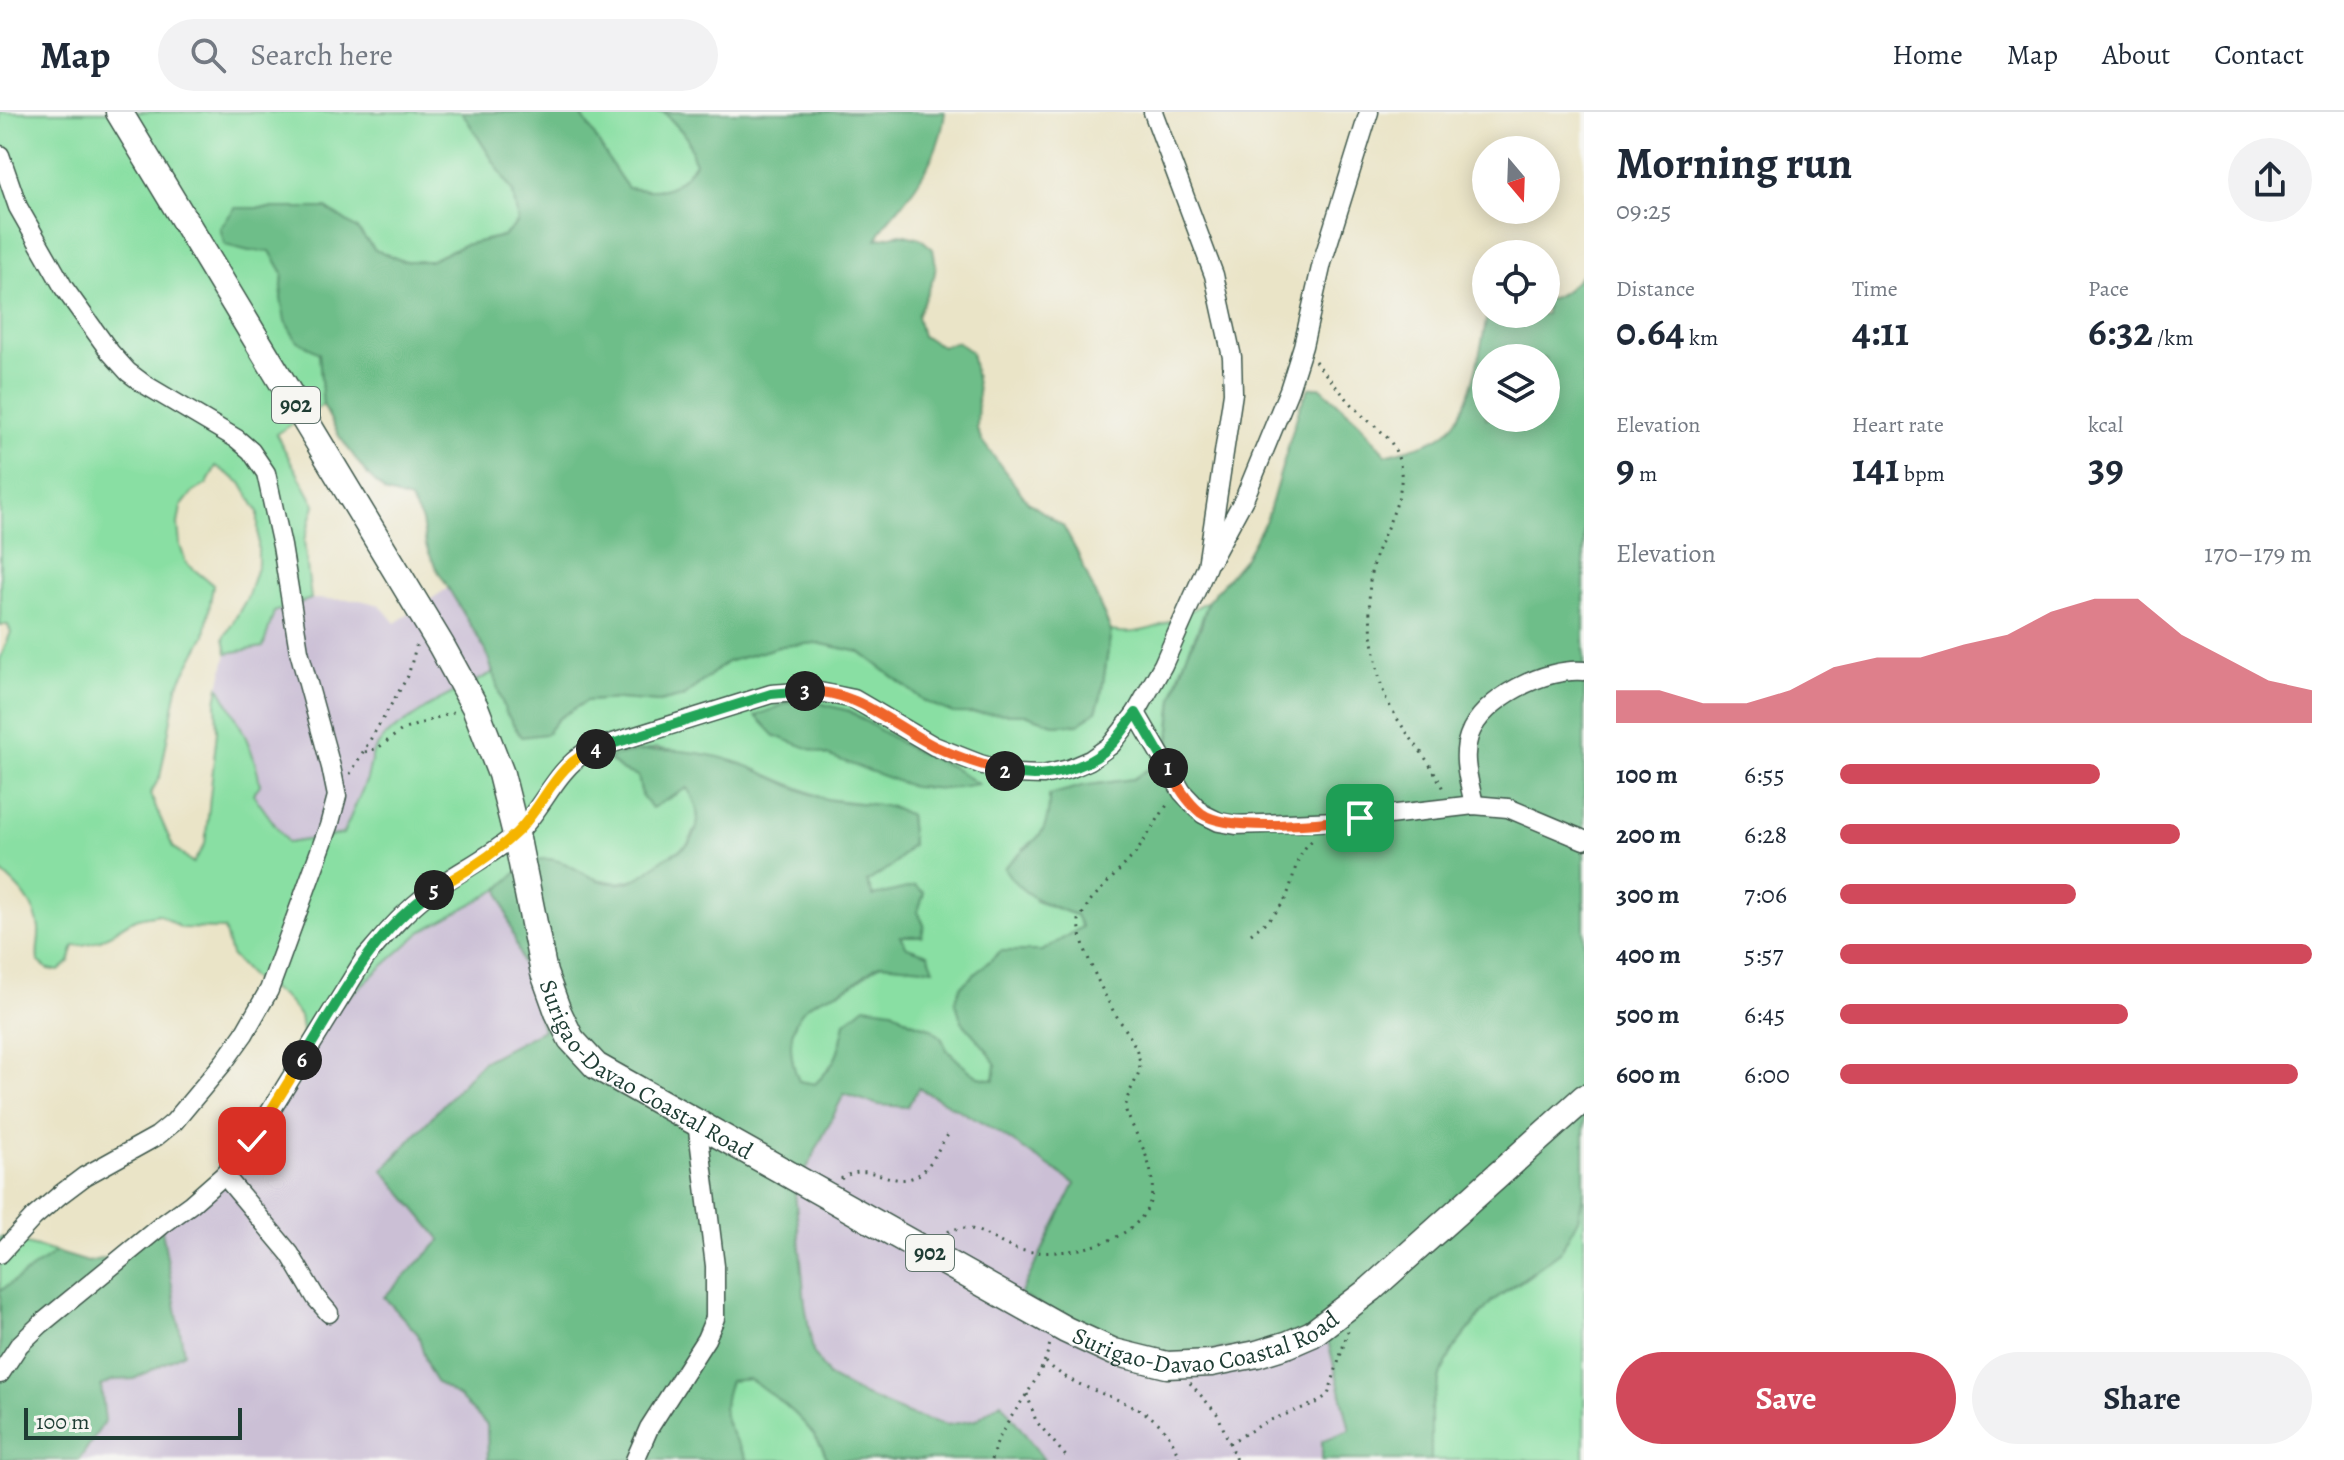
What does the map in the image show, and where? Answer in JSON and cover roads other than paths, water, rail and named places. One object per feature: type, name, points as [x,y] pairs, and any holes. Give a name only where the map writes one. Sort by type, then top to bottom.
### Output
[{"type":"highway","name":"Surigao-Davao Coastal Road","points":[[119,112],[475,707],[501,774],[544,973],[558,1012],[571,1039],[596,1066],[615,1079],[1061,1327],[1114,1352],[1175,1365],[1211,1363],[1257,1354],[1312,1334],[1353,1304],[1584,1098]]},
{"type":"street","points":[[136,141],[135,127],[141,112]]},
{"type":"street","points":[[1153,112],[1214,275],[1232,357],[1233,393],[1207,566]]},
{"type":"street","points":[[0,1374],[19,1345],[41,1324],[224,1175],[252,1141],[373,949],[396,921],[431,892],[475,866],[516,834],[563,769],[587,751],[771,694],[814,691],[854,699],[934,746],[1014,774],[1043,775],[1069,769],[1090,760],[1111,745],[1136,713],[1163,665],[1207,566],[1245,497],[1289,390],[1303,346],[1322,263],[1369,112]]},
{"type":"street","points":[[0,155],[18,207],[64,288],[110,352],[144,384],[237,439],[251,451],[266,473],[282,546],[299,651],[337,796],[269,990],[224,1062],[174,1122],[157,1136],[85,1176],[61,1194],[34,1217],[0,1254]]},
{"type":"street","points":[[1474,805],[1466,751],[1469,735],[1476,723],[1500,700],[1534,680],[1569,669],[1584,671]]},
{"type":"street","points":[[1136,713],[1192,804],[1219,822],[1236,825],[1337,821],[1474,805],[1508,808],[1584,840]]},
{"type":"street","points":[[635,1460],[649,1428],[706,1339],[715,1318],[715,1266],[697,1122]]},
{"type":"street","points":[[224,1175],[290,1254],[316,1298],[329,1313]]}]
